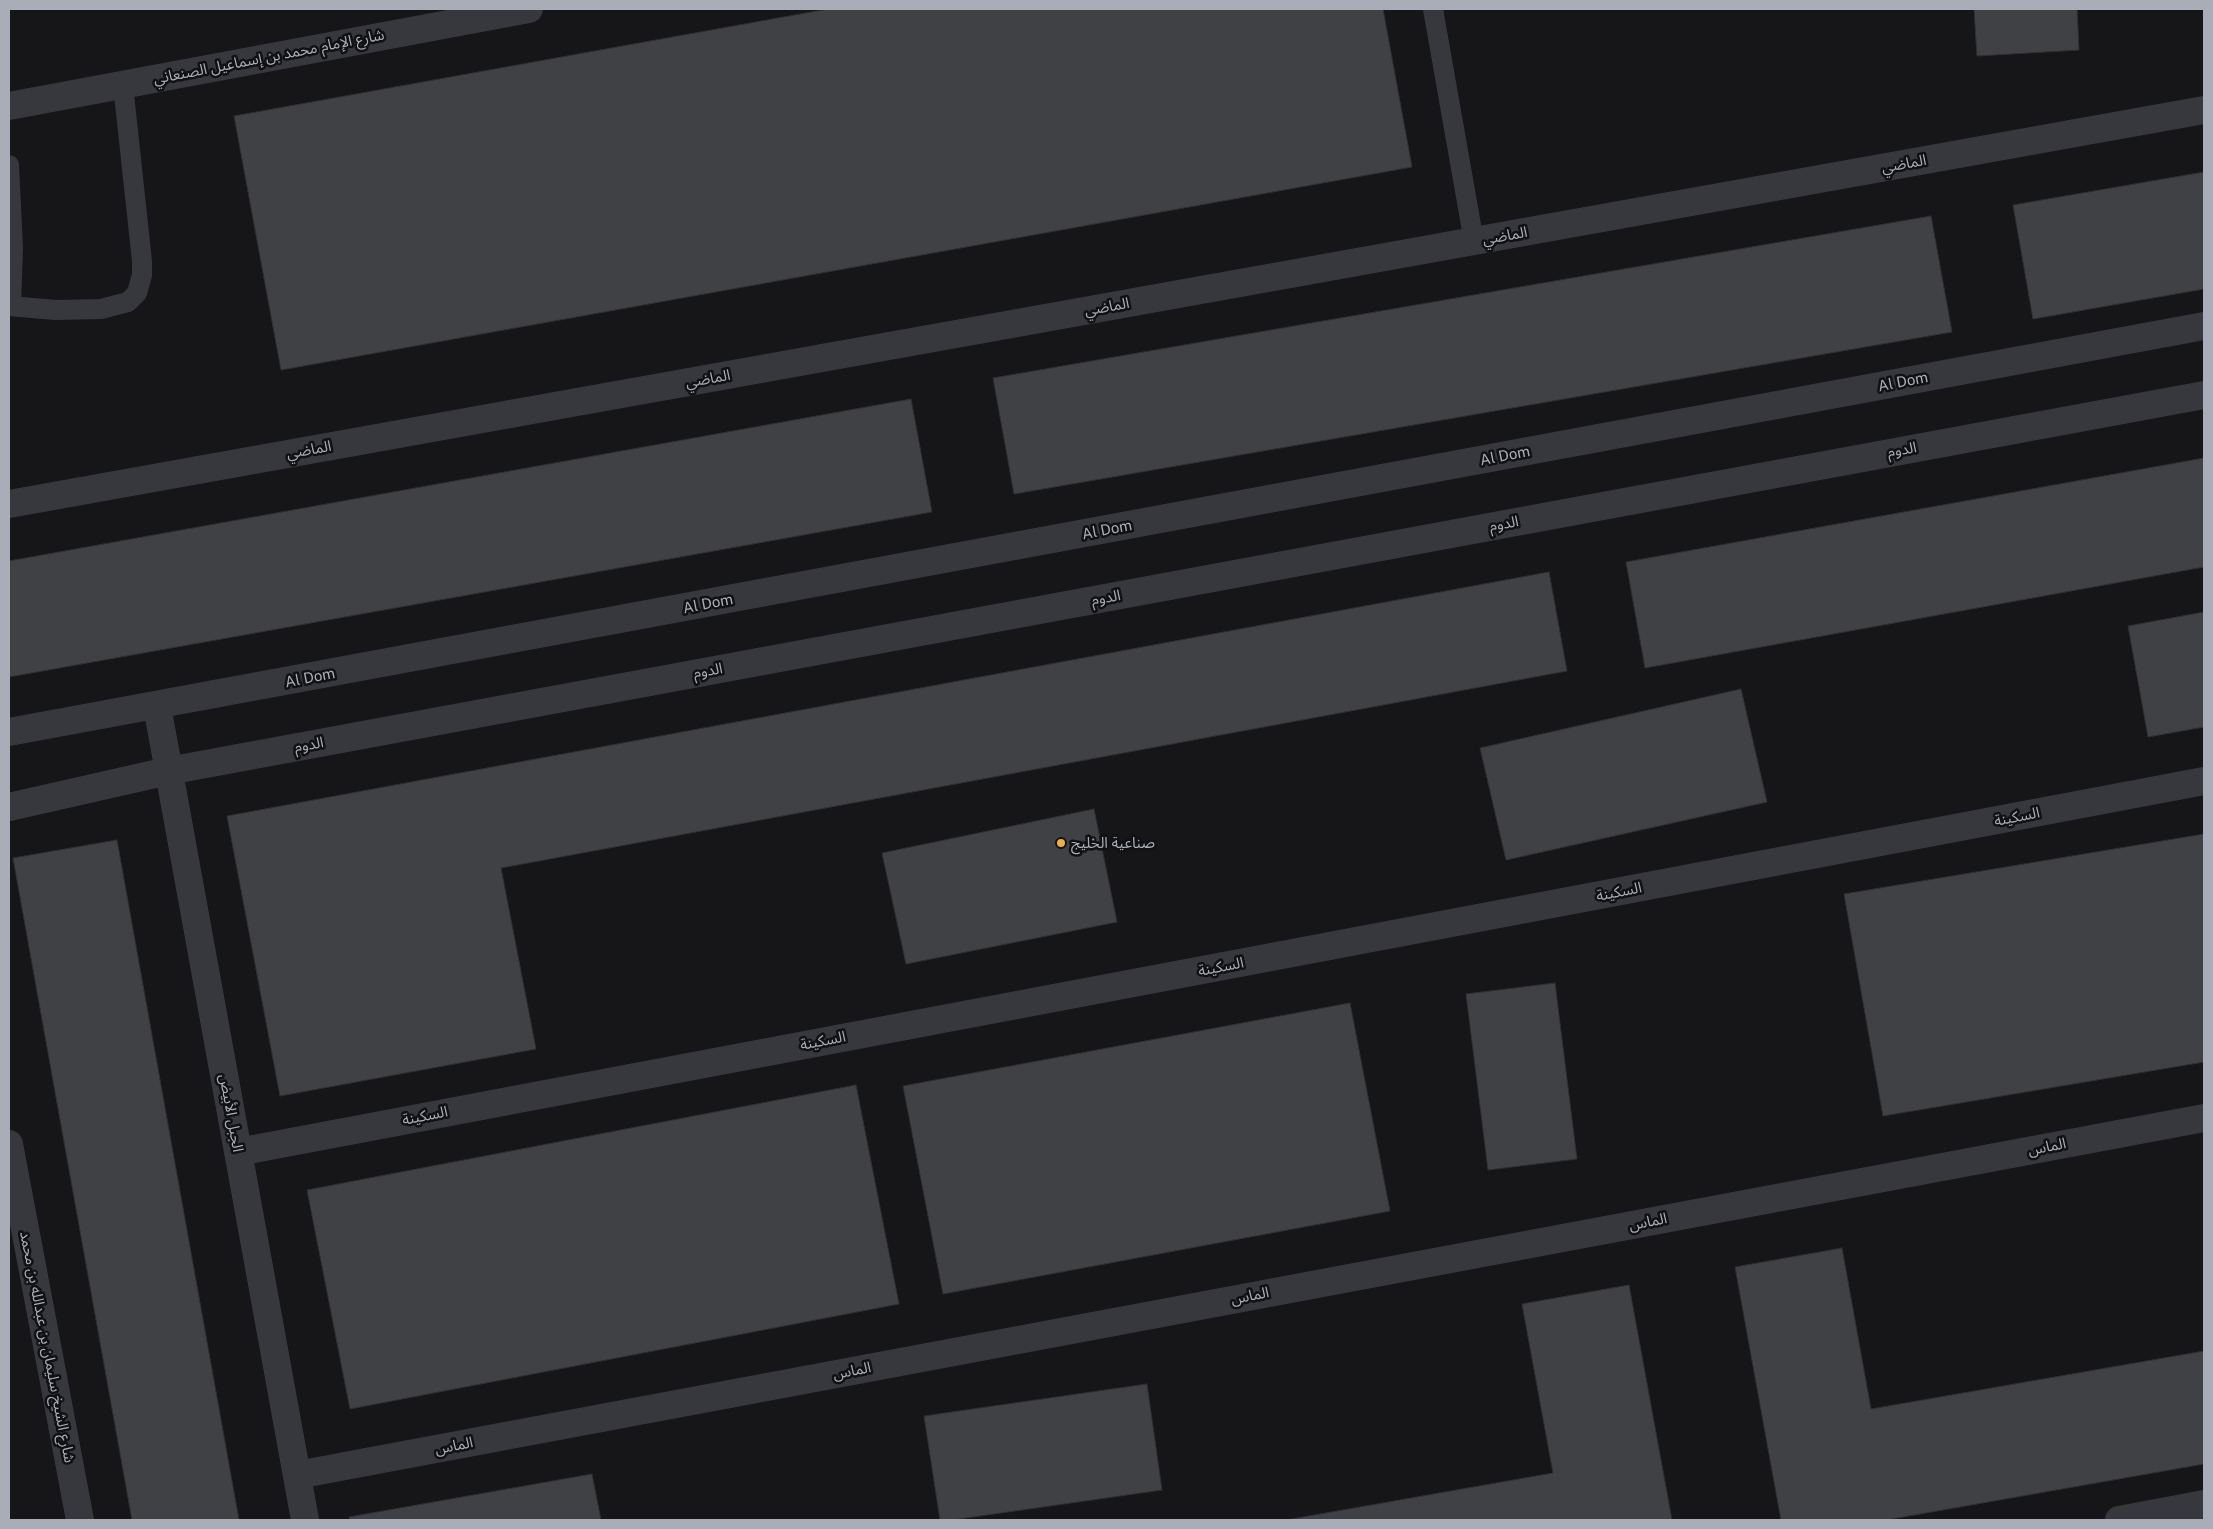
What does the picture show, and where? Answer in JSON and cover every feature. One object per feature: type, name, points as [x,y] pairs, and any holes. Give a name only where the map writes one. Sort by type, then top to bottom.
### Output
[{"type":"street","name":"شارع الإمام محمد بن إسماعيل الصنعاني","points":[[9,106],[529,9]]},
{"type":"street","name":"الماضي","points":[[9,504],[2204,110]]},
{"type":"street","name":"Al Dom","points":[[9,732],[2204,326]]},
{"type":"street","name":"الدوم","points":[[9,807],[168,771],[2204,395]]},
{"type":"street","name":"الجبل الأبيض","points":[[157,706],[305,1520]]},
{"type":"street","name":"السكينة","points":[[238,1152],[2204,782]]},
{"type":"street","name":"الماس","points":[[297,1475],[2204,1118]]},
{"type":"street","name":"شارع الشيخ سليمان بن عبدالله بن محمد","points":[[9,1144],[80,1520]]},
{"type":"street","points":[[2119,1520],[2204,1504]]},
{"type":"lane","points":[[1432,9],[1474,242]]},
{"type":"lane","points":[[9,165],[13,248],[10,306],[56,310],[101,309],[128,302],[137,293],[142,275],[142,261],[123,85]]},
{"type":"building","points":[[828,9],[1383,9],[1412,167],[281,370],[234,116]]},
{"type":"building","points":[[1974,9],[2077,9],[2079,50],[1977,56]]},
{"type":"building","points":[[2204,172],[2204,289],[2033,319],[2013,205]]},
{"type":"building","points":[[1931,216],[1952,332],[1014,494],[993,378]]},
{"type":"building","points":[[911,399],[932,512],[9,677],[9,561]]},
{"type":"building","points":[[2204,458],[2204,567],[1645,668],[1626,562]]},
{"type":"building","points":[[1549,572],[1567,671],[501,868],[536,1049],[280,1096],[227,816]]},
{"type":"building","points":[[2204,612],[2204,727],[2148,737],[2128,626]]},
{"type":"building","points":[[1741,689],[1767,802],[1506,860],[1480,748]]},
{"type":"building","points":[[1094,809],[1117,922],[906,964],[882,853]]},
{"type":"building","points":[[2204,834],[2204,1062],[1883,1116],[1844,894]]},
{"type":"building","points":[[117,840],[239,1520],[132,1520],[13,858]]},
{"type":"building","points":[[1555,983],[1577,1159],[1488,1170],[1466,994]]},
{"type":"building","points":[[1350,1003],[1390,1211],[943,1294],[903,1086]]},
{"type":"building","points":[[856,1085],[899,1304],[350,1409],[307,1190]]},
{"type":"building","points":[[1842,1248],[1871,1409],[2204,1351],[2204,1464],[1886,1520],[1781,1520],[1735,1267]]},
{"type":"building","points":[[1629,1285],[1672,1520],[1286,1520],[1553,1473],[1522,1304]]},
{"type":"building","points":[[1147,1384],[1162,1490],[952,1520],[940,1520],[924,1416]]},
{"type":"building","points":[[592,1474],[601,1520],[350,1520],[349,1517]]},
{"type":"place","name":"صناعية الخليج","points":[[1061,843]]}]
